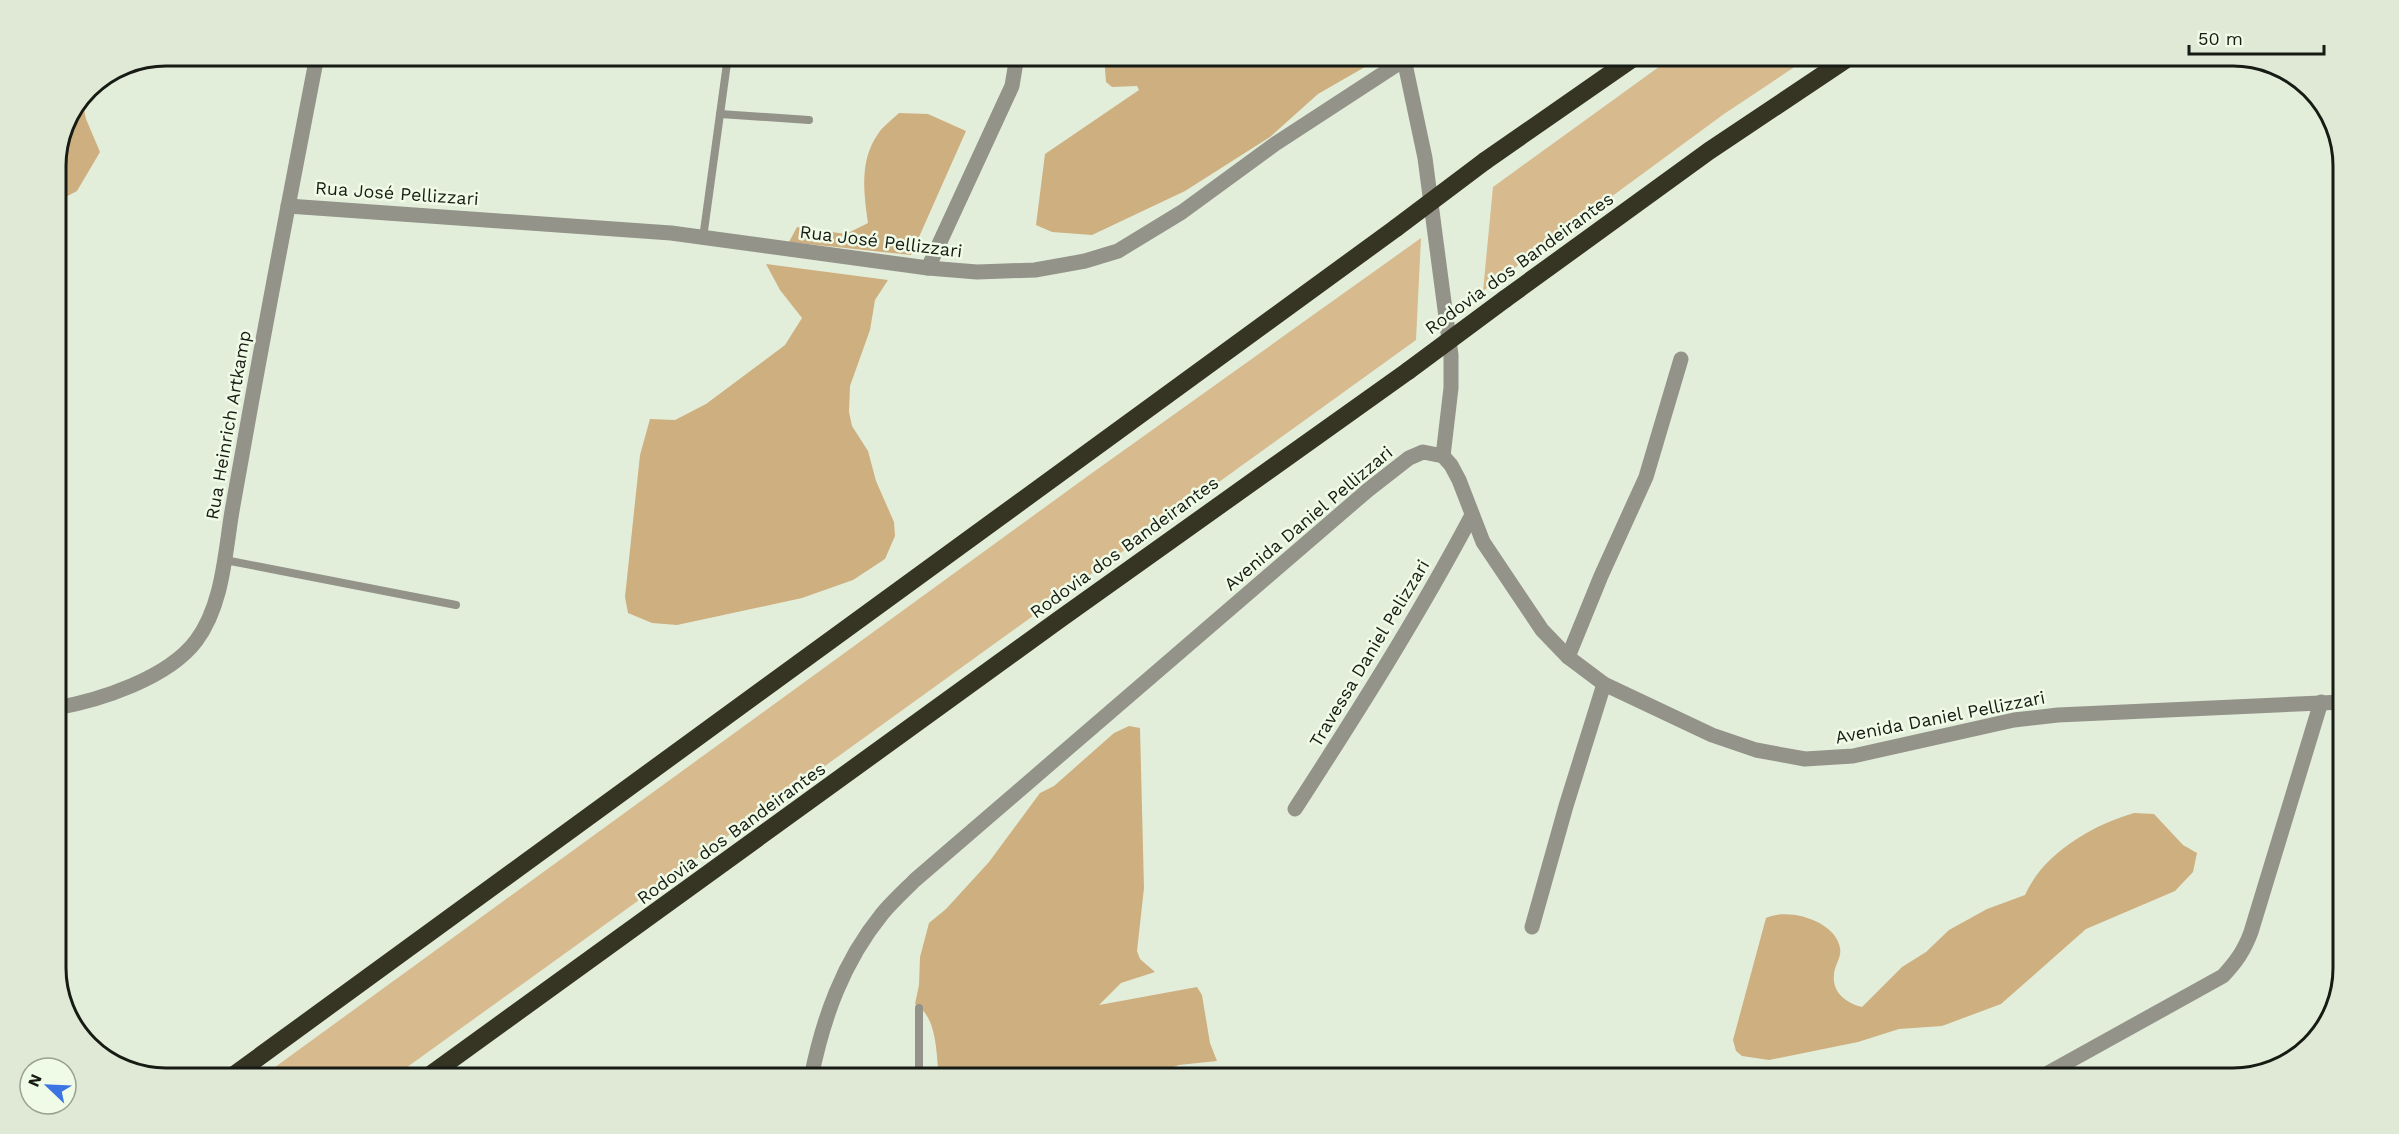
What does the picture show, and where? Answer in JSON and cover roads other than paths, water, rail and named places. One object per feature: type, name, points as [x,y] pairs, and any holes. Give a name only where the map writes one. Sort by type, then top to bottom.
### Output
[{"type":"highway","points":[[244,1068],[1485,161],[1622,66]]},
{"type":"highway","name":"Rodovia dos Bandeirantes","points":[[440,1068],[1709,151],[1836,66]]},
{"type":"street","name":"Rua Heinrich Artkamp","points":[[66,705],[104,695],[148,678],[181,658],[196,641],[207,623],[225,560],[314,66]]},
{"type":"street","points":[[928,268],[1012,86],[1015,66]]},
{"type":"street","name":"Rua José Pellizzari","points":[[288,206],[588,226],[703,238],[928,268],[977,272],[1035,270],[1085,261],[1118,251],[1182,212],[1275,144],[1393,66]]},
{"type":"street","points":[[1409,66],[1425,158],[1451,355],[1451,388],[1443,456]]},
{"type":"street","points":[[1568,657],[1601,576],[1646,477],[1681,359]]},
{"type":"street","name":"Avenida Daniel Pellizzari","points":[[814,1068],[832,998],[855,950],[883,912],[915,880],[1368,490],[1409,458],[1424,452],[1443,456],[1451,465],[1483,542],[1542,630],[1568,657],[1604,684],[1712,735],[1756,750],[1805,759],[1853,756],[2014,720],[2047,716],[2333,702]]},
{"type":"street","name":"Travessa Daniel Pelizzari","points":[[1295,810],[1385,669],[1442,572],[1472,515]]},
{"type":"street","points":[[1532,927],[1604,684]]},
{"type":"street","points":[[2057,1068],[2223,976],[2236,962],[2245,949],[2251,932],[2321,702]]},
{"type":"lane","points":[[703,238],[727,66]]},
{"type":"lane","points":[[720,114],[809,120]]},
{"type":"lane","points":[[225,560],[456,605]]},
{"type":"lane","points":[[919,1008],[919,1068]]}]
